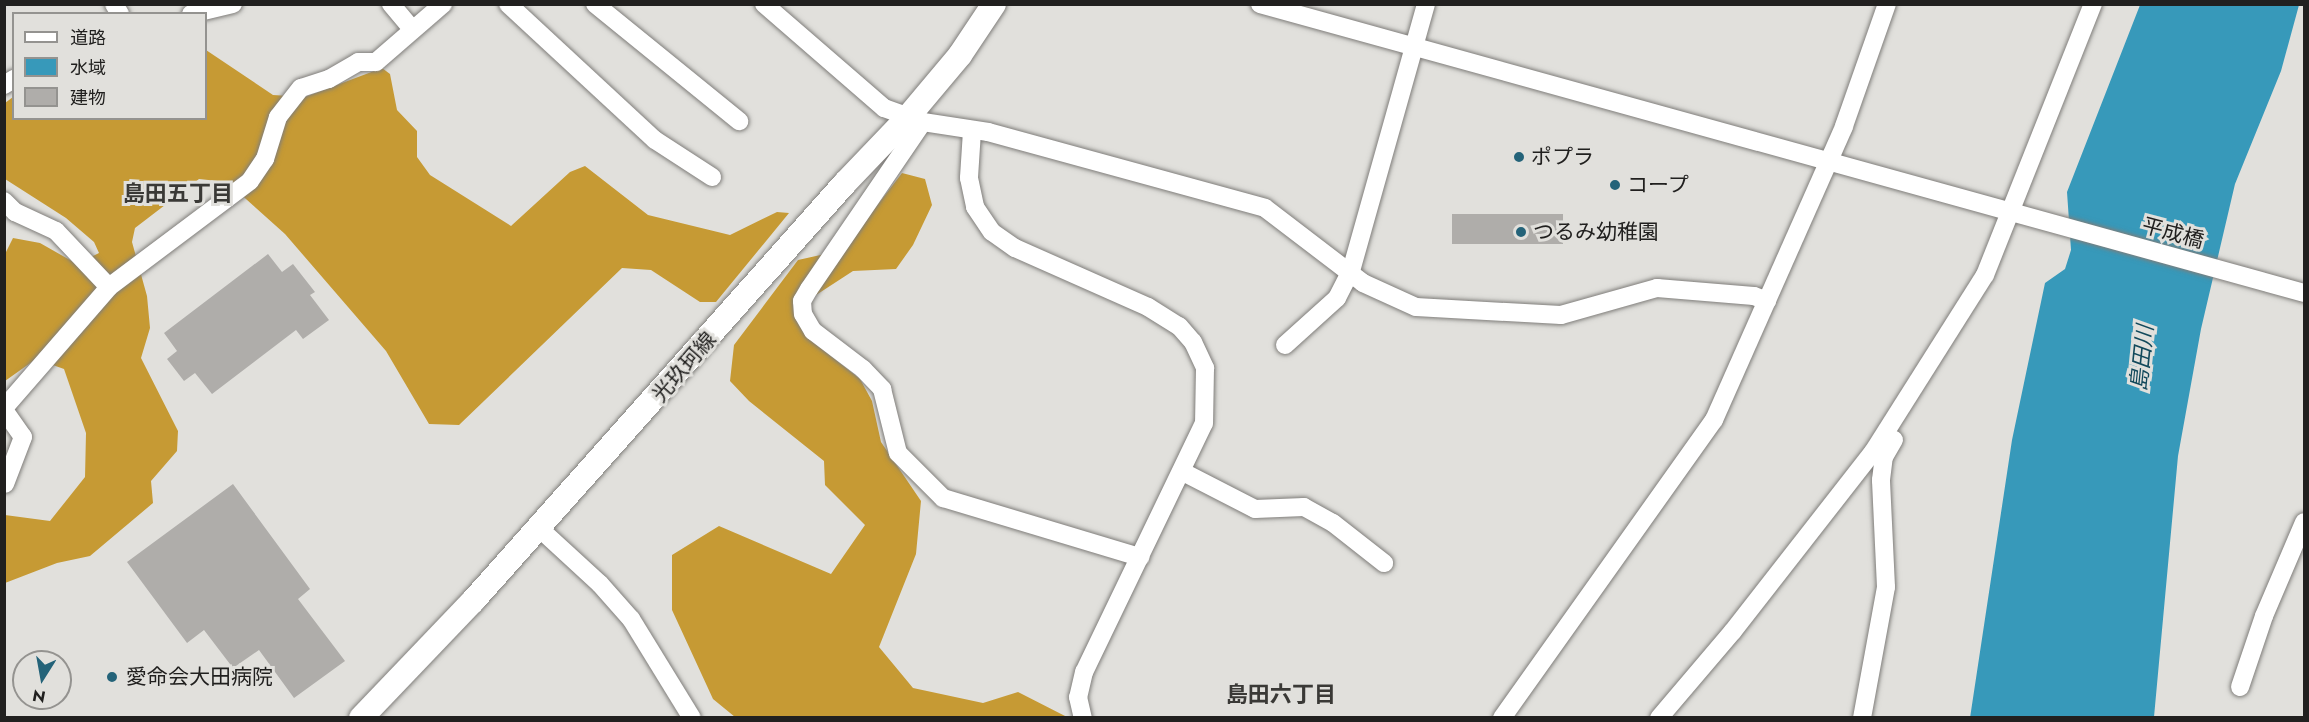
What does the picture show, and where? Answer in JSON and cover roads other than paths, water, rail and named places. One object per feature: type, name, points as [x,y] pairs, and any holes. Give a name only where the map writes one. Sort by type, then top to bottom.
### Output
[{"type":"main road","name":"光玖珂線","points":[[361,717],[539,528],[845,183],[915,120],[994,4]]},
{"type":"street","points":[[199,12],[233,4]]},
{"type":"street","points":[[391,4],[412,29]]},
{"type":"street","points":[[5,484],[22,437],[4,409],[109,287],[250,181],[265,159],[278,117],[301,88],[330,79],[358,62],[376,62],[443,4]]},
{"type":"street","points":[[508,4],[655,140],[712,177]]},
{"type":"street","points":[[595,4],[739,122]]},
{"type":"street","points":[[764,4],[884,108],[915,120],[1011,138],[1265,208],[1351,272],[1394,300],[1438,311],[1561,315],[1657,288],[1754,296],[1767,301]]},
{"type":"street","name":"平成橋","points":[[1260,4],[2304,293]]},
{"type":"street","points":[[1285,345],[1337,298],[1351,272],[1426,4]]},
{"type":"street","points":[[1502,717],[1533,670],[1692,454],[1714,420],[1830,161],[1887,4]]},
{"type":"street","points":[[1659,717],[1732,631],[1899,415],[1985,275],[2093,4]]},
{"type":"street","points":[[915,120],[802,301],[803,314],[813,331],[864,369],[882,389],[898,453],[943,498],[1140,557]]},
{"type":"street","points":[[972,131],[969,178],[975,207],[992,232],[1015,249],[1148,307],[1179,326],[1193,342],[1205,368],[1207,396],[1204,423],[1183,472],[1084,672],[1078,697],[1083,717]]},
{"type":"street","points":[[4,201],[15,212],[56,231],[109,287]]},
{"type":"street","points":[[1862,717],[1886,587],[1881,480],[1884,457],[1897,434],[1899,415]]},
{"type":"street","points":[[1183,472],[1255,509],[1304,507],[1333,523],[1384,563]]},
{"type":"street","points":[[2240,687],[2264,616],[2304,522]]},
{"type":"street","points":[[539,528],[600,584],[631,619],[692,717]]},
{"type":"water","name":"島田川","points":[[2140,5],[2299,5],[2281,71],[2235,184],[2201,329],[2178,456],[2154,717],[1970,718],[2012,440],[2045,283],[2065,269],[2071,250],[2067,192]]},
{"type":"place","name":"ポプラ","points":[[1519,157]]},
{"type":"place","name":"コープ","points":[[1615,185]]},
{"type":"place","name":"つるみ幼稚園","points":[[1521,232]]},
{"type":"place","name":"愛命会大田病院","points":[[112,677]]},
{"type":"district","name":"島田五丁目","points":[[178,194]]},
{"type":"district","name":"島田六丁目","points":[[1281,695]]}]
